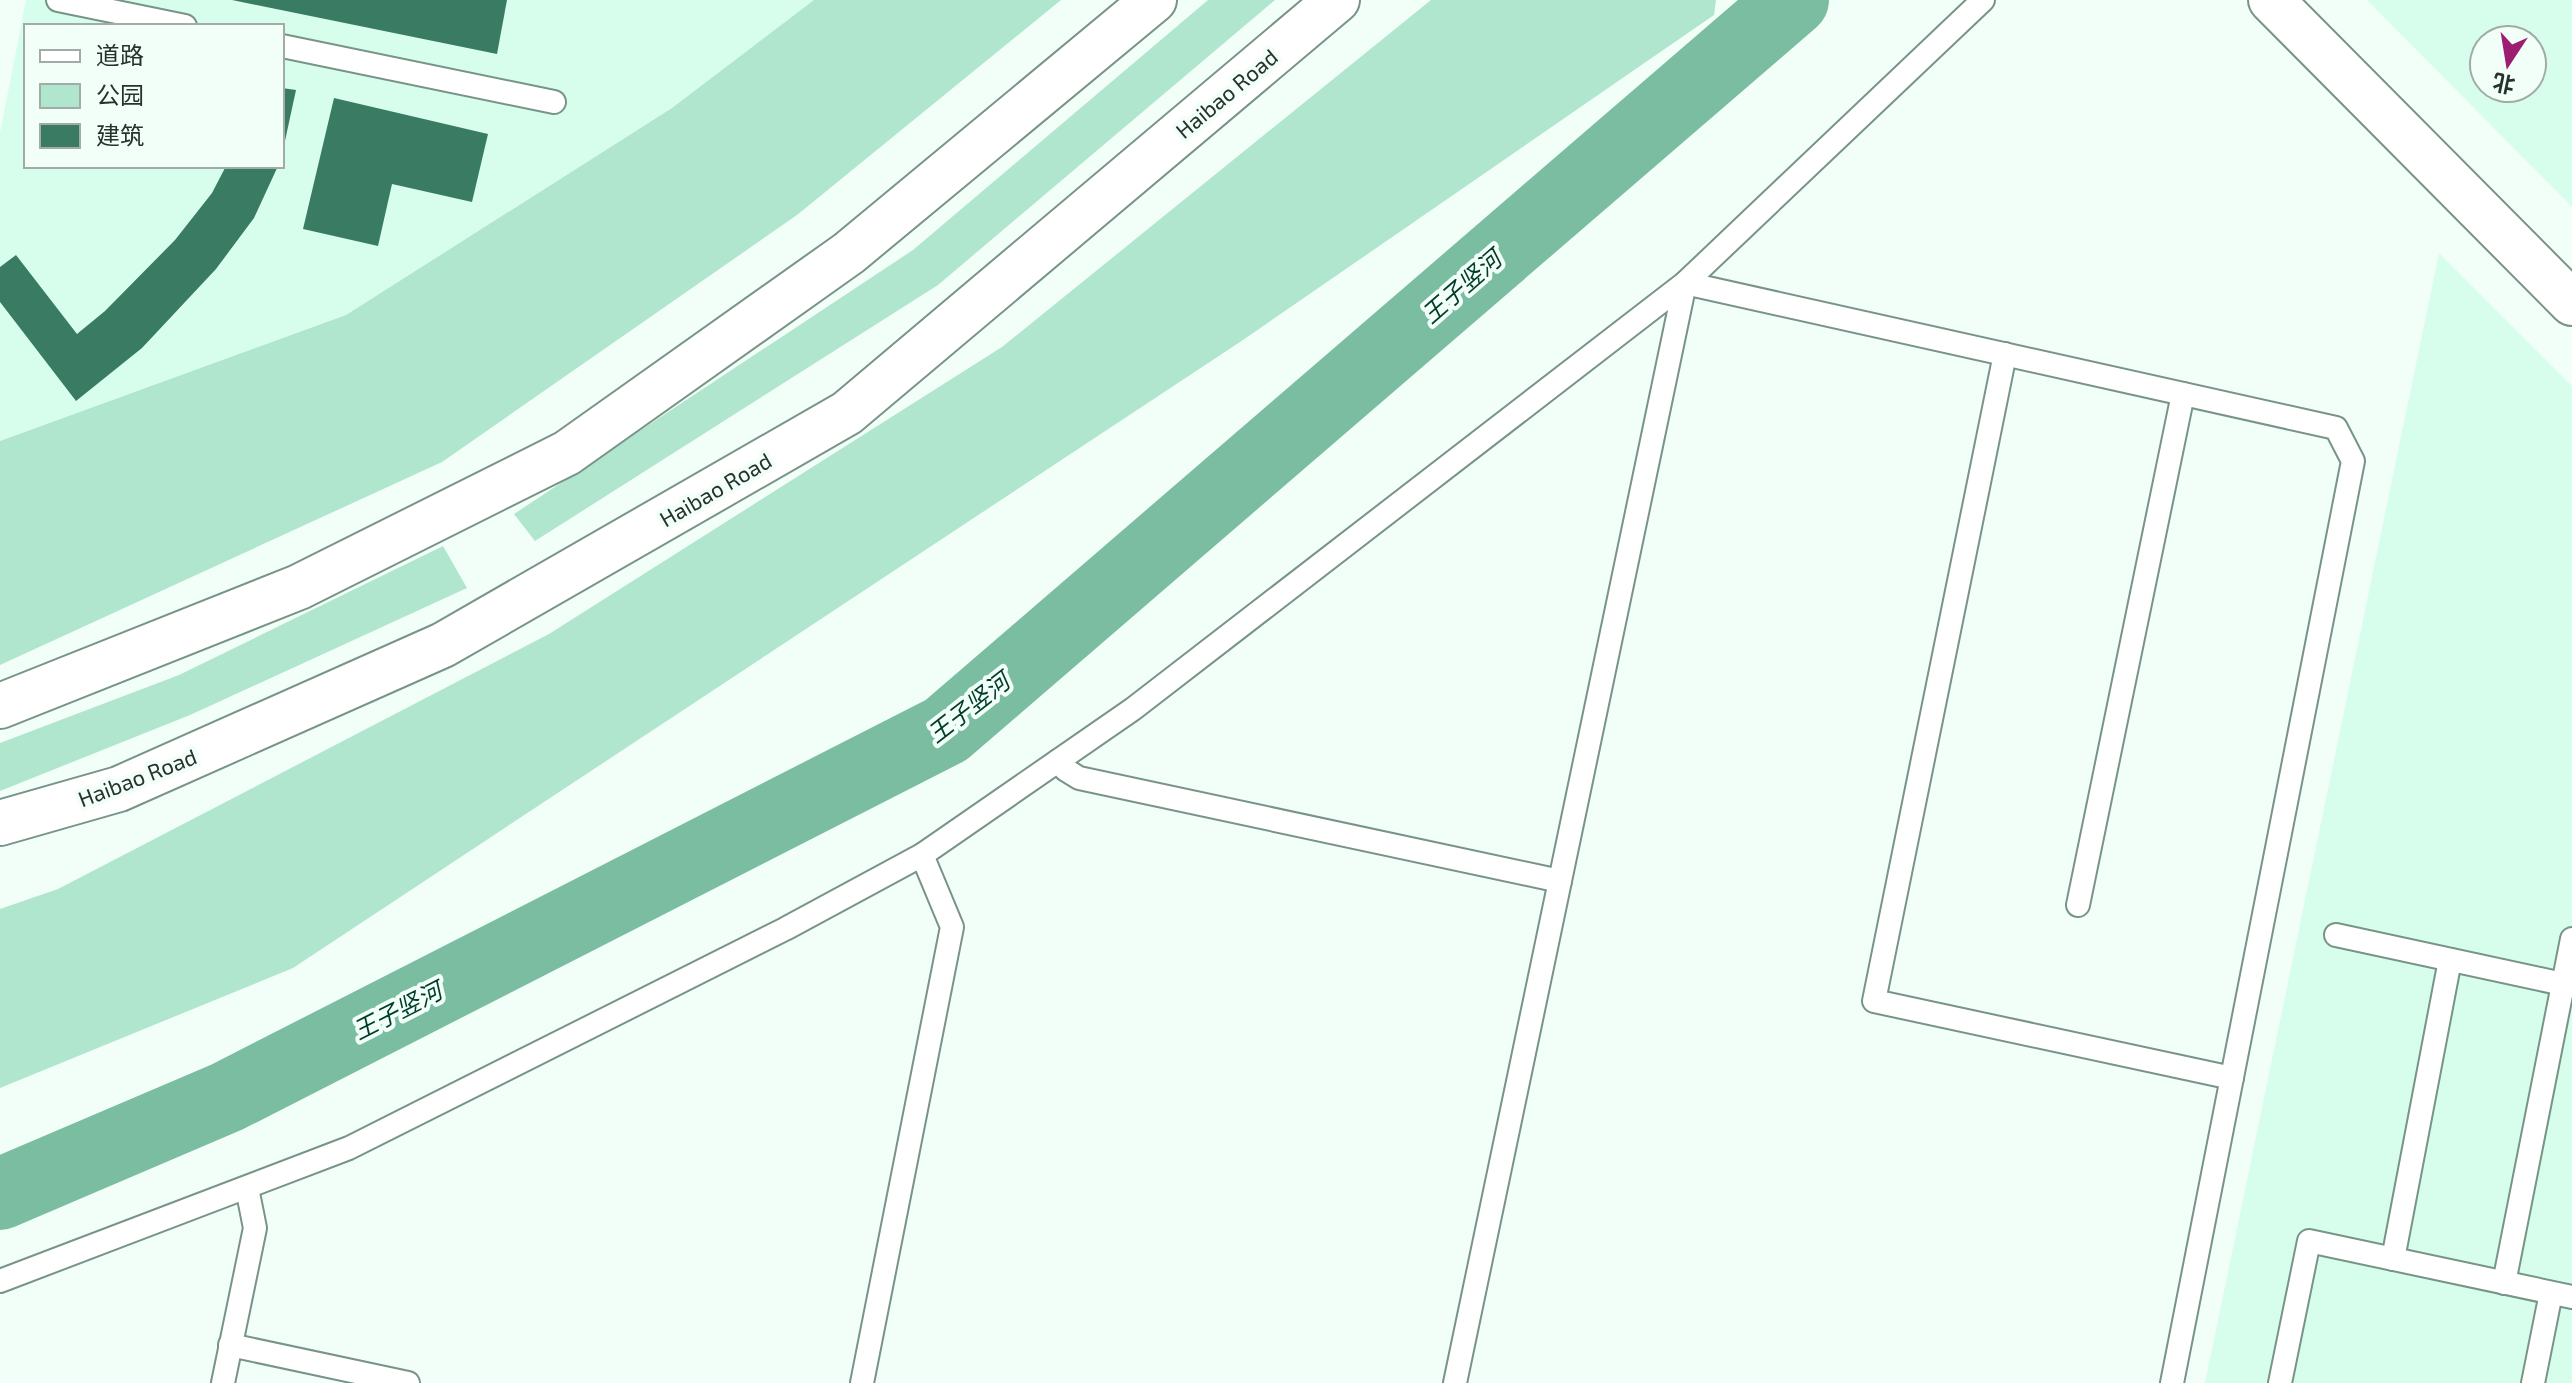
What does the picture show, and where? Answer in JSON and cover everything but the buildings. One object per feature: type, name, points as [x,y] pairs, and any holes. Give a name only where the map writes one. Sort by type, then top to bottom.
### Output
[{"type":"main road","points":[[0,706],[299,587],[567,453],[849,253],[1154,0]]},
{"type":"main road","name":"Haibao Road","points":[[0,823],[119,789],[443,645],[847,413],[1337,0]]},
{"type":"main road","points":[[2271,0],[2572,303]]},
{"type":"lane","points":[[58,0],[175,24]]},
{"type":"lane","points":[[0,1281],[364,1141],[785,929],[922,855],[1133,709],[1685,283],[1983,0]]},
{"type":"lane","points":[[284,46],[554,102]]},
{"type":"lane","points":[[1685,283],[2336,428],[2353,461],[2172,1383]]},
{"type":"lane","points":[[1455,1383],[1685,283]]},
{"type":"lane","points":[[2005,354],[1874,1001],[2232,1078]]},
{"type":"lane","points":[[2078,905],[2183,394]]},
{"type":"lane","points":[[1058,761],[1079,778],[1560,881]]},
{"type":"lane","points":[[862,1383],[952,927],[922,855]]},
{"type":"lane","points":[[2336,935],[2567,985]]},
{"type":"lane","points":[[2504,1283],[2567,985],[2572,939]]},
{"type":"lane","points":[[2393,1259],[2450,960]]},
{"type":"lane","points":[[223,1383],[255,1228],[247,1188]]},
{"type":"lane","points":[[2280,1383],[2309,1241],[2562,1295],[2533,1383]]},
{"type":"lane","points":[[230,1345],[408,1383]]},
{"type":"shaded area","points":[[26,0],[814,0],[672,108],[346,315],[0,441],[0,133]]},
{"type":"shaded area","points":[[2367,0],[2572,0],[2572,207],[2470,104],[2548,104],[2548,24],[2468,24],[2468,102]]},
{"type":"shaded area","points":[[2439,253],[2572,386],[2572,1383],[2205,1383]]},
{"type":"green space","points":[[814,0],[1061,0],[797,215],[442,462],[0,665],[0,441],[346,315],[672,108]]},
{"type":"green space","points":[[1208,0],[1275,0],[938,285],[535,541],[514,514],[913,250]]},
{"type":"green space","points":[[1431,0],[1716,0],[1714,15],[1243,340],[293,968],[0,1088],[0,909],[58,889],[549,634],[1002,347]]},
{"type":"green space","points":[[443,546],[467,588],[190,715],[0,791],[0,743],[179,675]]},
{"type":"waterway","name":"王子竖河","points":[[0,1194],[227,1097],[946,730],[1793,0]]}]
